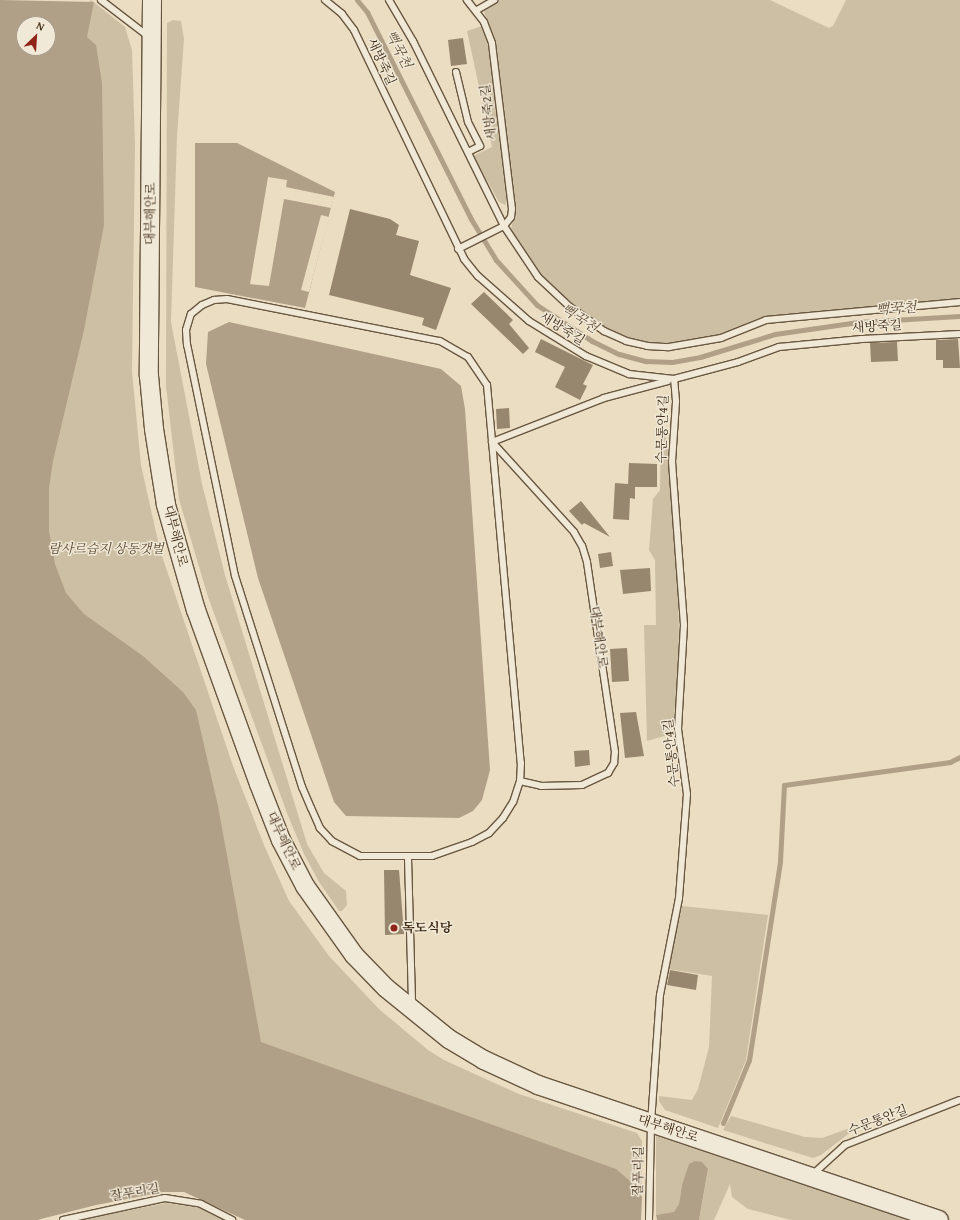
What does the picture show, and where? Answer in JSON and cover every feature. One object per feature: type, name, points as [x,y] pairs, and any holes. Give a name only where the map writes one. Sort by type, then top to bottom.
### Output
[{"type":"street","name":"대부해안로","points":[[152,0],[149,376],[154,428],[166,505],[178,553],[199,617],[281,840],[305,886],[328,921],[354,955],[412,1010],[449,1039],[484,1060],[538,1085],[939,1220]]},
{"type":"lane","points":[[101,0],[152,39]]},
{"type":"lane","name":"새방죽길","points":[[325,0],[342,14],[357,36],[458,249],[478,276],[529,321],[558,341],[610,368],[643,376],[674,379],[738,362],[779,347],[862,338],[960,334]]},
{"type":"lane","name":"새방죽길","points":[[389,0],[413,41],[468,152],[502,227],[538,277],[570,307],[604,331],[626,341],[647,346],[669,347],[721,338],[766,320],[960,302]]},
{"type":"lane","name":"새방죽2길","points":[[468,0],[477,10],[492,43],[512,208],[511,217],[502,227]]},
{"type":"lane","points":[[477,10],[494,0]]},
{"type":"lane","points":[[456,72],[468,122],[480,146],[468,152]]},
{"type":"lane","points":[[458,249],[502,227]]},
{"type":"lane","points":[[227,299],[440,341],[468,357],[480,371],[487,385],[492,442],[522,763],[520,781],[513,802],[503,818],[489,832],[452,850],[432,856],[408,858],[360,856],[347,851],[332,841],[320,828],[302,787],[235,576],[187,345],[186,330],[191,314],[202,305],[227,299]]},
{"type":"lane","points":[[492,442],[604,398],[674,379]]},
{"type":"lane","name":"수문통안4길","points":[[651,1123],[660,995],[680,898],[687,794],[678,729],[684,624],[672,462],[676,401],[674,379]]},
{"type":"lane","name":"대부해안로","points":[[492,442],[574,532],[582,546],[588,562],[615,752],[614,763],[608,773],[589,782],[564,786],[541,786],[520,781]]},
{"type":"lane","points":[[408,858],[412,1010]]},
{"type":"lane","name":"수문통안길","points":[[811,1176],[845,1145],[960,1100]]},
{"type":"lane","name":"잘푸리길","points":[[649,1220],[651,1123]]},
{"type":"lane","name":"잘푸리길","points":[[63,1220],[165,1198],[201,1204],[232,1220]]},
{"type":"green space","name":"람사르습지 상동갯벌","points":[[91,0],[125,27],[132,50],[135,145],[132,372],[141,465],[160,550],[233,766],[264,845],[289,901],[329,956],[379,1009],[428,1050],[444,1060],[519,1094],[637,1133],[642,1141],[641,1217],[620,1220],[264,1074],[64,748],[0,77],[35,56],[56,56],[56,39]]},
{"type":"green space","points":[[500,0],[770,0],[829,28],[833,26],[846,0],[960,0],[960,299],[763,317],[719,335],[670,344],[647,344],[604,328],[572,305],[541,275],[511,230],[515,207],[496,43],[484,12],[486,8]]},
{"type":"green space","points":[[173,20],[181,21],[184,39],[177,136],[171,322],[202,484],[225,575],[307,844],[324,873],[346,891],[347,905],[342,911],[339,911],[319,882],[304,854],[287,813],[208,597],[179,499],[166,386],[167,23]]},
{"type":"green space","points":[[482,26],[488,45],[508,200],[505,205],[499,202],[473,156],[492,147],[467,31]]},
{"type":"green space","points":[[661,427],[667,441],[678,572],[679,661],[673,727],[668,735],[647,741],[644,625],[656,625],[655,560],[649,550],[653,499],[660,490]]},
{"type":"green space","points":[[682,906],[768,915],[746,1060],[718,1128],[665,1110],[659,1101],[659,1096],[692,1100],[698,1089],[709,1047],[712,976],[668,969]]},
{"type":"green space","points":[[731,1116],[805,1137],[822,1138],[861,1124],[821,1155],[813,1158],[723,1130]]},
{"type":"green space","points":[[656,1136],[909,1220],[791,1220],[748,1209],[732,1197],[730,1184],[714,1220],[699,1220],[708,1170],[682,1185],[679,1204],[674,1213],[656,1215]]},
{"type":"green space","points":[[166,1203],[202,1208],[224,1220],[79,1220]]},
{"type":"shaded area","points":[[0,0],[94,2],[87,37],[96,45],[102,83],[104,225],[84,330],[53,461],[49,488],[49,531],[55,564],[66,593],[84,614],[143,656],[183,692],[196,710],[218,806],[261,1042],[616,1169],[630,1181],[642,1197],[641,1220],[245,1220],[184,1192],[163,1192],[96,1205],[37,1220],[0,1220]]},
{"type":"shaded area","points":[[195,143],[237,143],[335,192],[305,308],[195,287]]},
{"type":"shaded area","points":[[229,322],[441,369],[461,386],[465,409],[490,770],[482,800],[473,811],[459,818],[346,816],[334,802],[258,578],[206,364],[208,332]]},
{"type":"shaded area","points":[[695,1161],[702,1162],[708,1169],[699,1220],[657,1220],[656,1215],[674,1212],[679,1204],[682,1185],[689,1164]]},
{"type":"pier","points":[[268,177],[287,180],[286,187],[334,197],[331,208],[284,199],[269,286],[250,284]]},
{"type":"pier","points":[[321,215],[329,217],[309,292],[301,290]]},
{"type":"building","points":[[463,38],[467,64],[451,66],[448,40]]},
{"type":"building","points":[[350,209],[390,219],[399,225],[396,235],[419,241],[410,275],[451,288],[436,330],[422,325],[424,318],[329,295]]},
{"type":"building","points":[[484,292],[513,320],[509,324],[529,348],[523,354],[471,304]]},
{"type":"building","points":[[541,339],[593,365],[583,384],[587,386],[580,400],[555,387],[565,367],[535,352]]},
{"type":"building","points":[[958,339],[960,368],[943,368],[943,360],[936,360],[936,340]]},
{"type":"building","points":[[897,342],[898,361],[871,362],[870,343]]},
{"type":"building","points":[[509,408],[510,428],[497,429],[496,409]]},
{"type":"building","points":[[629,463],[657,464],[657,487],[635,487],[635,499],[630,498],[629,520],[613,519],[615,483],[628,484]]},
{"type":"building","points":[[581,501],[610,537],[584,523],[582,525],[569,511]]},
{"type":"building","points":[[611,552],[613,566],[600,568],[598,554]]},
{"type":"building","points":[[650,568],[651,591],[623,594],[620,570]]},
{"type":"building","points":[[627,648],[629,681],[612,682],[610,649]]},
{"type":"building","points":[[636,712],[644,756],[625,758],[620,713]]},
{"type":"building","points":[[589,750],[590,765],[575,767],[574,751]]},
{"type":"building","points":[[384,870],[399,870],[404,934],[385,935]]},
{"type":"building","points":[[670,970],[698,975],[696,990],[667,985]]},
{"type":"waterway","name":"뻑꾹천","points":[[357,0],[367,12],[471,219],[496,260],[537,305],[592,341],[619,354],[646,361],[672,362],[700,357],[775,334],[858,322],[960,316]]},
{"type":"waterway","points":[[723,1123],[749,1060],[780,861],[784,785],[950,762],[960,757]]},
{"type":"place","name":"독도식당","points":[[394,928]]}]
